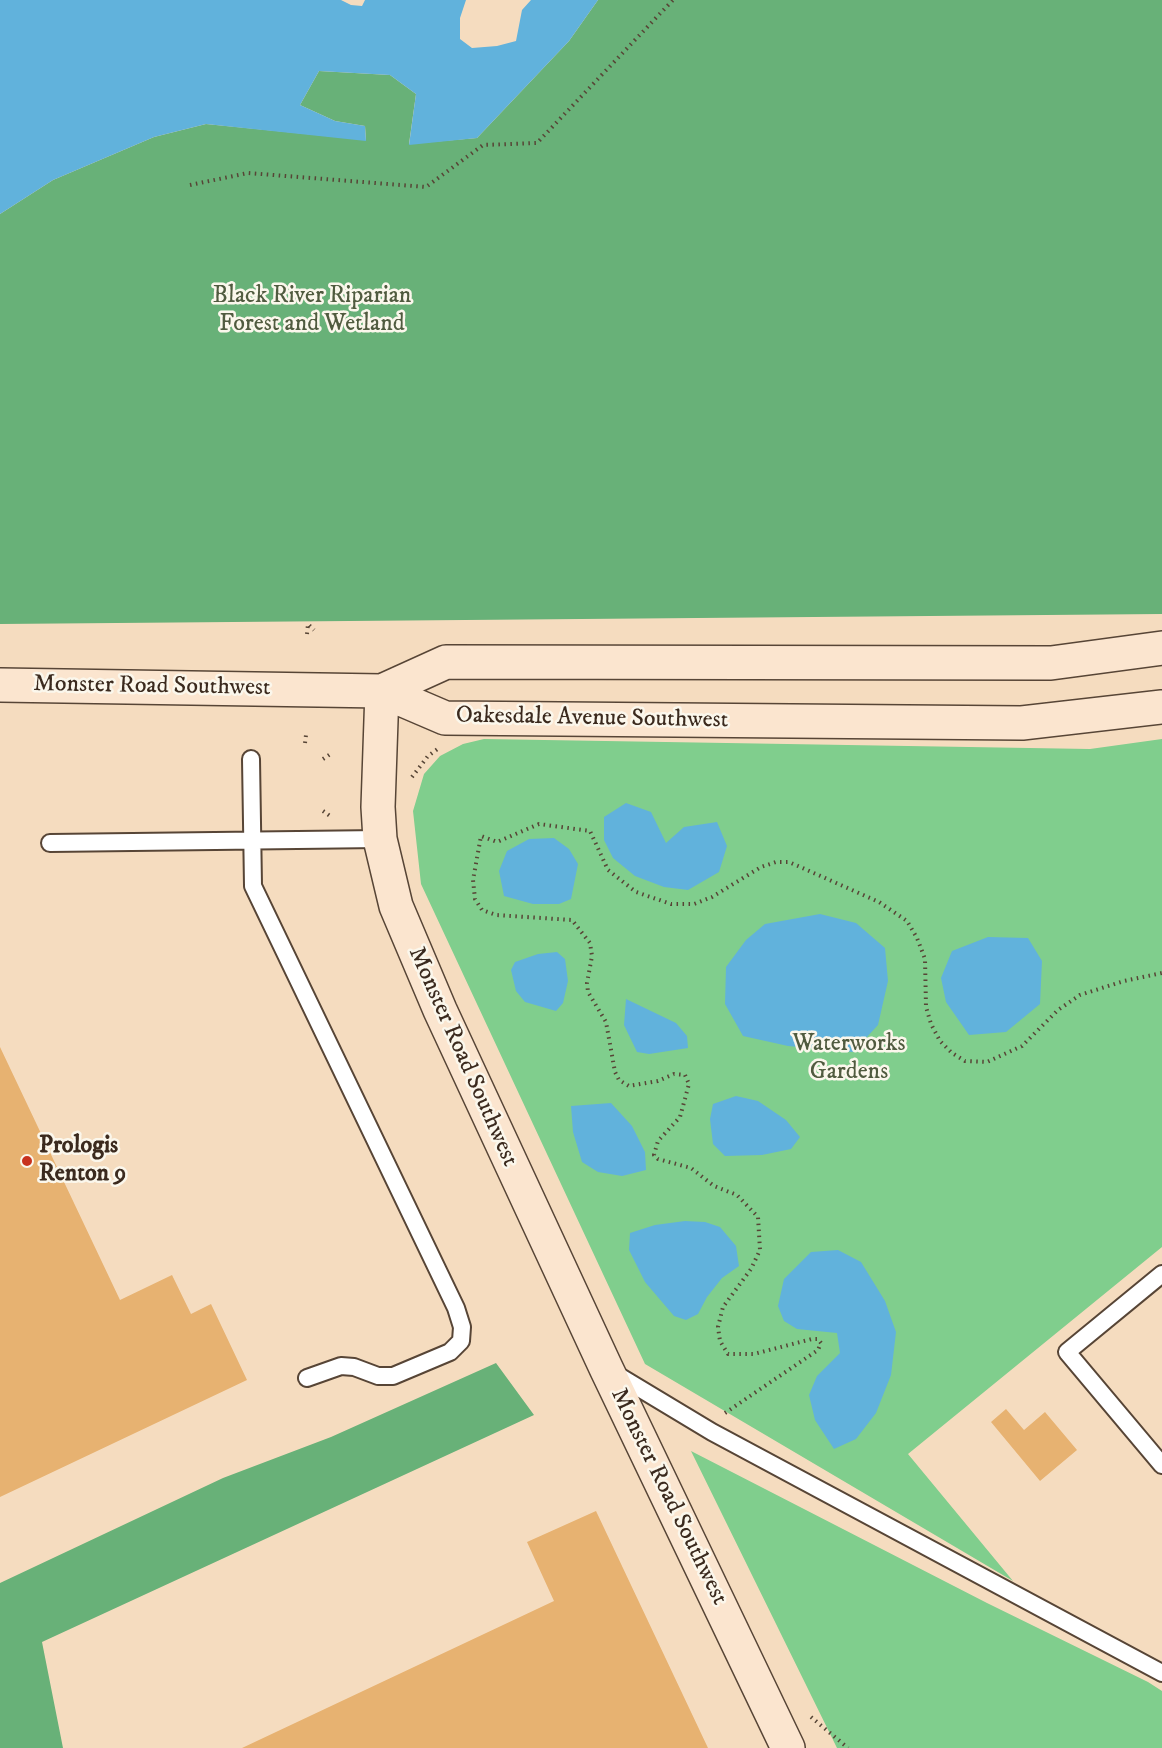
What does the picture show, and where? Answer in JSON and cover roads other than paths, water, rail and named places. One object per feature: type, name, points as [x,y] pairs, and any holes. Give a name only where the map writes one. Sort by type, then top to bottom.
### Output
[{"type":"street","points":[[382,691],[446,662],[1051,663],[1162,648]]},
{"type":"street","name":"Monster Road Southwest","points":[[0,685],[382,691],[378,807],[380,839],[396,906],[416,958],[606,1368],[788,1748]]},
{"type":"street","name":"Oakesdale Avenue Southwest","points":[[382,691],[445,718],[1022,723],[1162,707]]},
{"type":"lane","points":[[251,759],[253,886],[456,1308],[462,1327],[461,1341],[450,1352],[393,1376],[378,1376],[354,1367],[341,1366],[307,1378]]},
{"type":"lane","points":[[50,843],[380,839]]},
{"type":"lane","points":[[1162,1274],[1067,1352],[1162,1465]]},
{"type":"lane","points":[[606,1368],[704,1428],[1162,1673]]},
{"type":"water","points":[[0,0],[341,0],[351,5],[362,6],[365,0],[466,0],[460,18],[460,39],[472,48],[497,46],[516,41],[522,10],[531,0],[598,0],[569,41],[477,138],[409,145],[416,94],[390,75],[319,71],[300,105],[335,121],[365,126],[366,141],[206,124],[154,137],[53,180],[0,214]]},
{"type":"water","points":[[626,803],[651,812],[666,843],[684,827],[717,822],[727,846],[719,872],[688,890],[664,887],[635,876],[613,858],[604,840],[604,817]]},
{"type":"water","points":[[554,838],[569,849],[578,864],[571,899],[559,904],[533,904],[504,896],[499,871],[507,851],[529,839]]},
{"type":"water","points":[[820,914],[856,923],[885,948],[888,981],[878,1025],[853,1052],[788,1046],[743,1036],[725,1004],[726,967],[746,940],[765,924]]},
{"type":"water","points":[[988,937],[1028,938],[1042,961],[1040,1004],[1006,1032],[969,1035],[946,1002],[941,978],[952,951]]},
{"type":"water","points":[[557,952],[565,959],[568,981],[563,1003],[556,1011],[525,1002],[516,991],[511,970],[515,962],[538,954]]},
{"type":"water","points":[[626,999],[676,1023],[687,1036],[688,1048],[649,1054],[637,1052],[624,1025]]},
{"type":"water","points":[[736,1096],[758,1101],[786,1120],[800,1137],[791,1149],[762,1155],[725,1156],[713,1144],[710,1119],[713,1104]]},
{"type":"water","points":[[611,1103],[632,1126],[645,1152],[646,1170],[622,1176],[598,1172],[582,1162],[573,1132],[571,1106]]},
{"type":"water","points":[[685,1221],[705,1222],[720,1227],[736,1246],[739,1266],[722,1278],[707,1297],[698,1314],[686,1320],[674,1316],[645,1282],[629,1250],[630,1233],[655,1225]]},
{"type":"water","points":[[838,1250],[861,1262],[885,1301],[896,1332],[891,1375],[876,1413],[856,1439],[834,1449],[815,1420],[809,1395],[817,1376],[840,1353],[837,1333],[797,1329],[784,1321],[778,1306],[784,1279],[811,1252]]},
{"type":"place","name":"Prologis Renton 9","points":[[27,1161]]},
{"type":"park label","name":"Black River Riparian Forest and Wetland","points":[[312,311]]},
{"type":"park label","name":"Waterworks Gardens","points":[[849,1059]]}]
